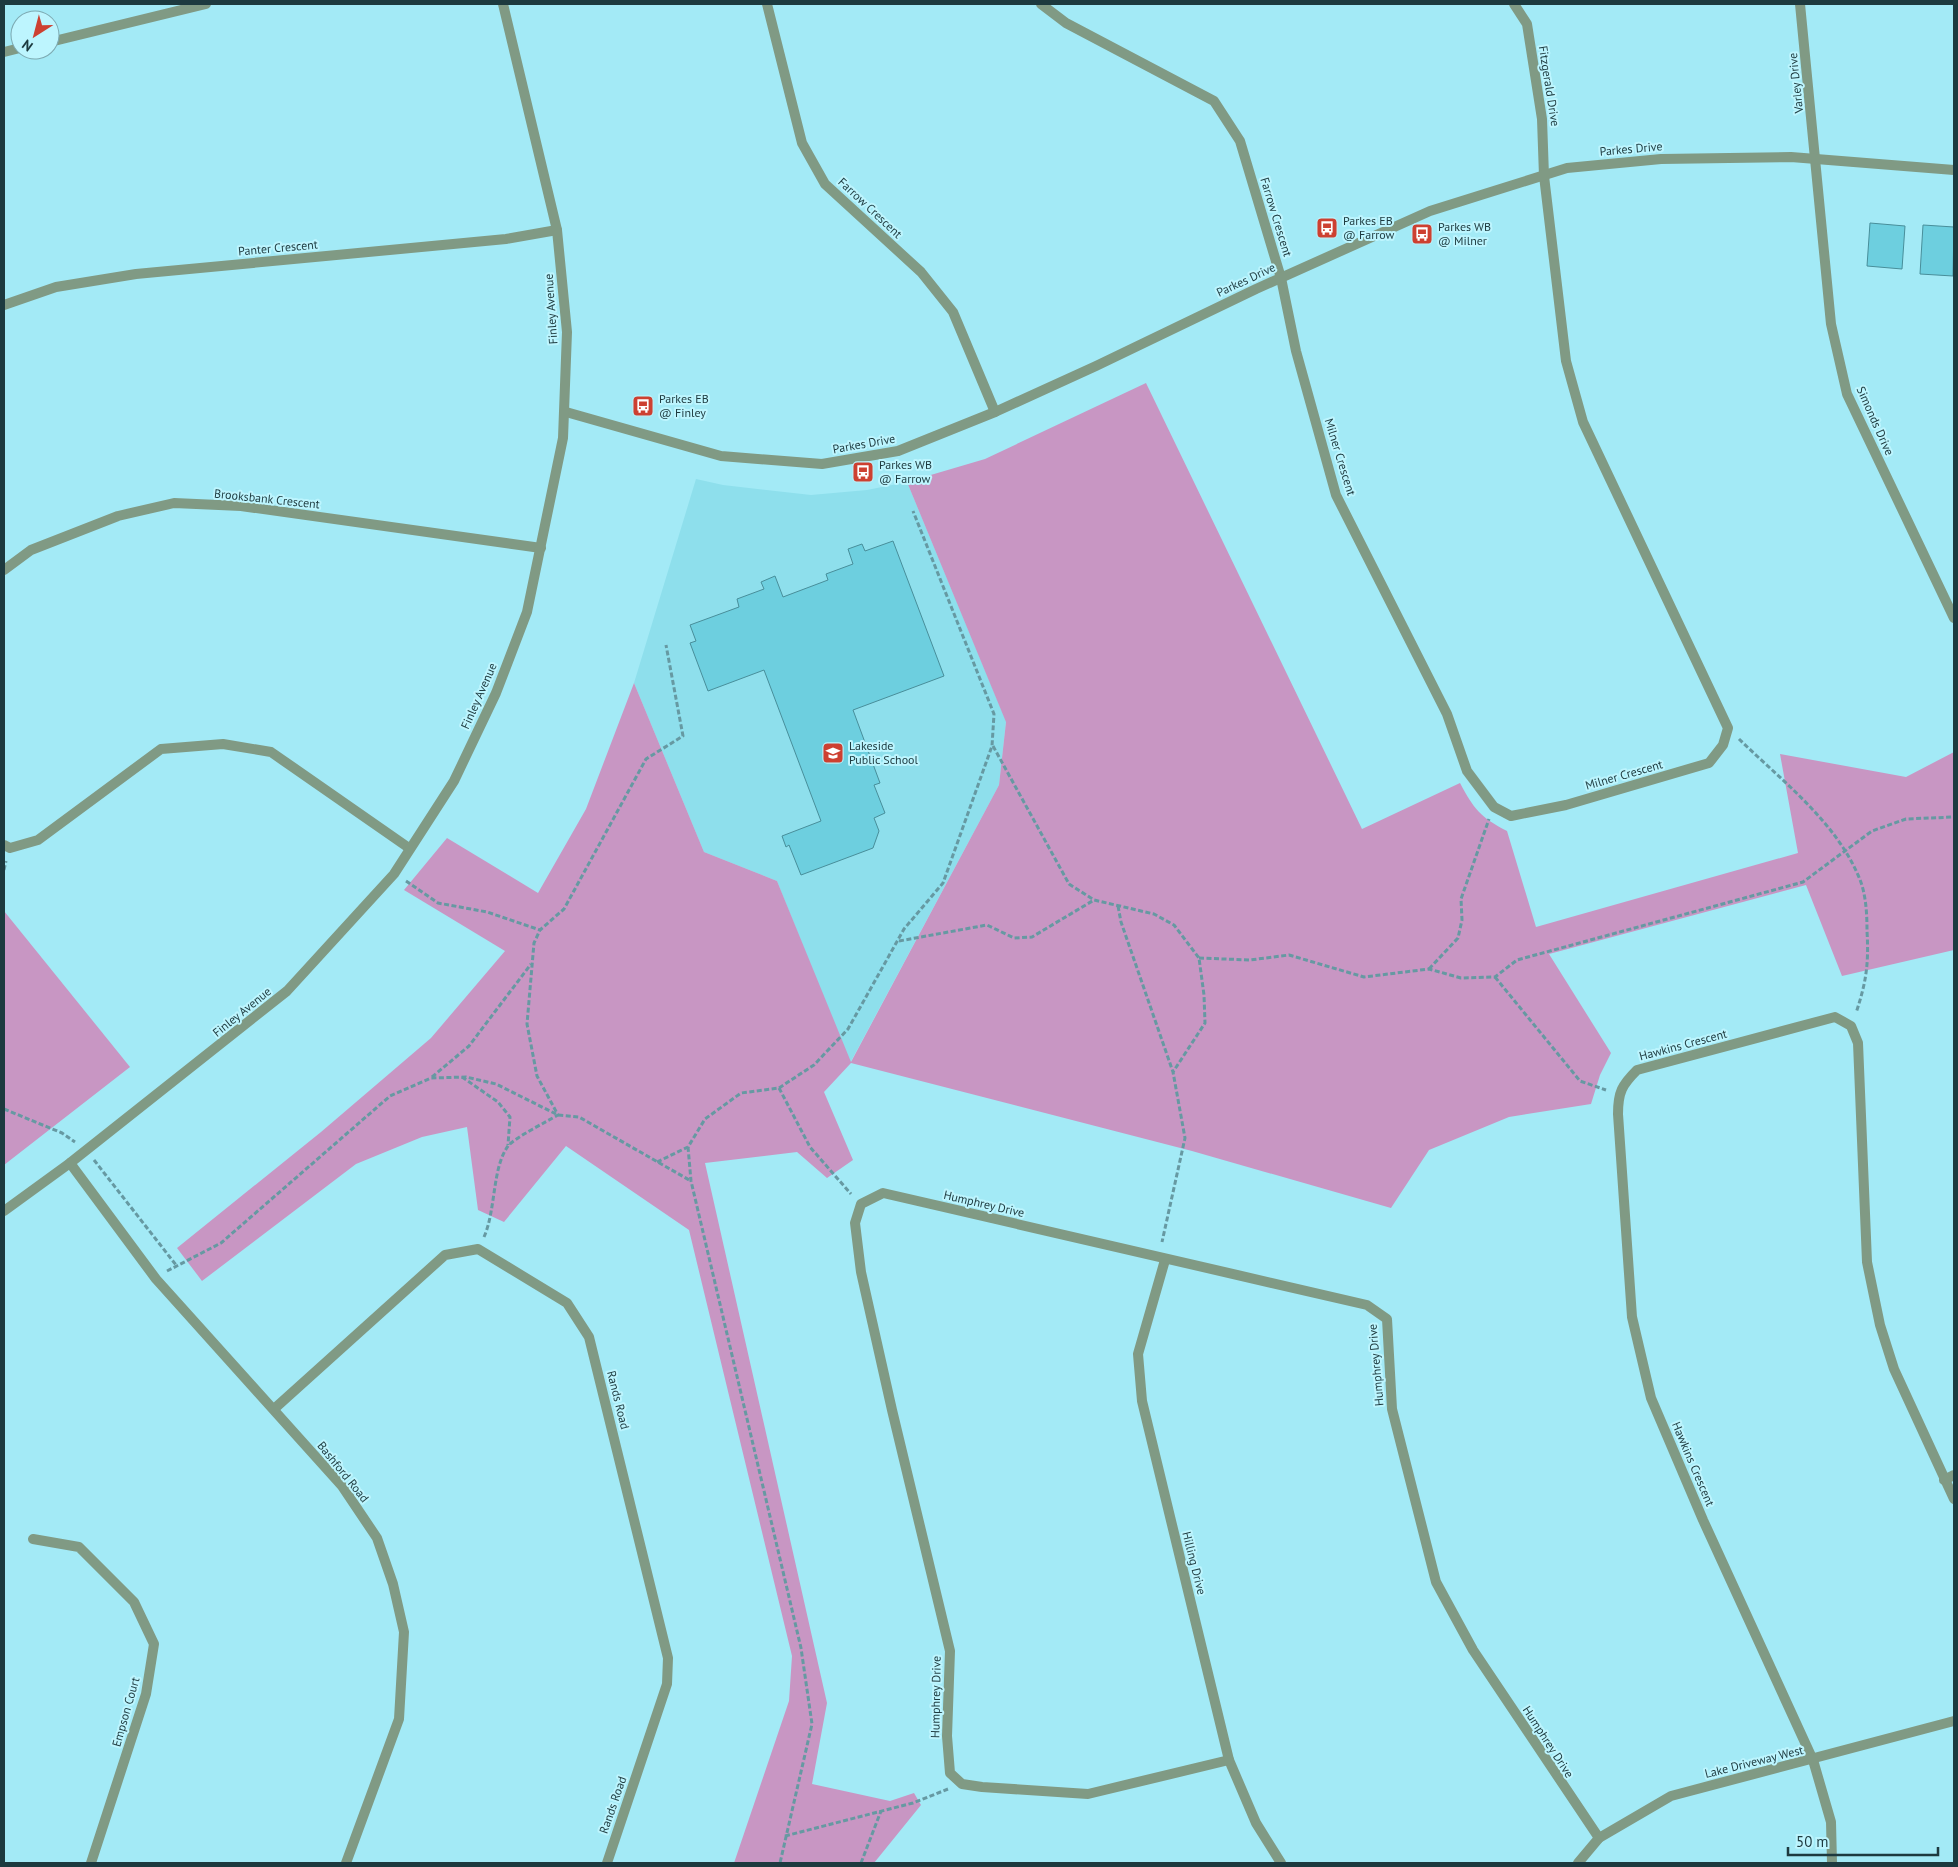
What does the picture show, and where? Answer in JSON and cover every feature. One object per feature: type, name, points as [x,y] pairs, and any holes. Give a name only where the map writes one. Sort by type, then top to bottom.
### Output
[{"type":"street","points":[[60,40],[206,4]]},
{"type":"street","name":"Finley Avenue","points":[[4,1211],[87,1150],[287,991],[394,874],[454,781],[496,693],[527,612],[563,438],[566,412],[567,332],[557,230],[503,4]]},
{"type":"street","name":"Farrow Crescent","points":[[767,4],[802,143],[825,184],[920,272],[953,312],[995,412]]},
{"type":"street","name":"Farrow Crescent","points":[[1041,4],[1066,23],[1214,101],[1240,141],[1281,278]]},
{"type":"street","name":"Fitzgerald Drive","points":[[1514,4],[1527,24],[1542,119],[1544,176]]},
{"type":"street","name":"Varley Drive","points":[[1800,4],[1816,160]]},
{"type":"street","name":"Parkes Drive","points":[[566,412],[720,456],[822,464],[898,451],[995,412],[1281,278],[1430,211],[1567,168],[1661,158],[1791,157],[1954,170]]},
{"type":"street","name":"Simonds Drive","points":[[1816,160],[1819,213],[1831,324],[1847,394],[1954,618]]},
{"type":"street","points":[[1544,176],[1566,361],[1583,422],[1728,728]]},
{"type":"street","name":"Panter Crescent","points":[[4,305],[56,287],[136,274],[506,239],[557,230]]},
{"type":"street","name":"Milner Crescent","points":[[1281,278],[1296,351],[1336,495],[1447,714],[1467,771],[1494,807],[1511,816],[1566,805],[1709,763],[1723,746],[1728,728]]},
{"type":"street","name":"Brooksbank Crescent","points":[[4,570],[31,550],[109,519],[174,503],[241,506],[541,548]]},
{"type":"street","points":[[4,845],[10,848],[38,840],[161,749],[223,744],[271,752],[409,848]]},
{"type":"street","name":"Hawkins Crescent","points":[[1832,1863],[1831,1822],[1813,1760],[1703,1520],[1652,1398],[1632,1317],[1618,1097],[1625,1082],[1637,1070],[1835,1016],[1851,1026]]},
{"type":"street","points":[[1851,1026],[1858,1043],[1867,1262],[1880,1325],[1894,1369],[1954,1499]]},
{"type":"street","name":"Bashford Road","points":[[70,1163],[156,1279],[274,1408],[342,1486],[377,1538],[393,1584],[404,1632],[399,1719],[346,1863]]},
{"type":"street","name":"Humphrey Drive","points":[[962,1784],[950,1773],[947,1736],[950,1651],[861,1272],[855,1223],[860,1204],[883,1193],[1162,1259],[1368,1305],[1387,1319],[1392,1409],[1436,1582],[1473,1650],[1599,1838]]},
{"type":"street","points":[[274,1408],[445,1255],[478,1249]]},
{"type":"street","name":"Rands Road","points":[[478,1249],[567,1302],[589,1337],[668,1658],[667,1684],[607,1863]]},
{"type":"street","name":"Hilling Drive","points":[[1162,1259],[1138,1354],[1142,1401],[1229,1760],[1256,1823],[1281,1863]]},
{"type":"street","points":[[1944,1480],[1954,1475]]},
{"type":"street","name":"Empson Court","points":[[33,1539],[79,1547],[134,1602],[154,1644],[146,1694],[91,1863]]},
{"type":"street","name":"Lake Driveway West","points":[[1578,1863],[1599,1838],[1670,1796],[1813,1760],[1954,1721]]},
{"type":"street","points":[[962,1784],[982,1788],[1088,1794],[1155,1776],[1229,1760]]},
{"type":"path","points":[[657,1162],[688,1146],[705,1119],[741,1093],[779,1088],[814,1065],[848,1029],[904,929],[943,883],[992,746],[994,714],[913,511]]},
{"type":"path","points":[[558,1115],[537,1076],[527,1024],[534,943],[540,930],[564,909],[646,759],[683,736],[666,645]]},
{"type":"path","points":[[1728,728],[1814,812],[1845,850],[1859,877],[1866,909],[1868,950],[1866,982],[1851,1026]]},
{"type":"path","points":[[992,746],[1069,884],[1094,900],[1154,914],[1174,925],[1199,958],[1204,995],[1205,1024],[1173,1072]]},
{"type":"path","points":[[1429,969],[1458,938],[1462,920],[1461,899],[1494,807]]},
{"type":"path","points":[[1199,958],[1250,960],[1288,955],[1364,977],[1429,969],[1461,978],[1495,977],[1517,960],[1803,882],[1872,831],[1906,819],[1954,817]]},
{"type":"path","points":[[394,874],[438,903],[487,912],[540,930]]},
{"type":"path","points":[[898,942],[987,925],[1014,938],[1032,937],[1094,900]]},
{"type":"path","points":[[1118,906],[1121,922],[1173,1072],[1185,1138],[1162,1259]]},
{"type":"path","points":[[156,1279],[176,1265],[221,1242],[390,1096],[431,1078],[470,1046],[532,964]]},
{"type":"path","points":[[1495,977],[1580,1081],[1599,1087],[1618,1097]]},
{"type":"path","points":[[431,1078],[461,1077],[496,1084],[558,1115],[579,1117],[691,1181]]},
{"type":"path","points":[[461,1077],[498,1102],[510,1117],[508,1145],[498,1172],[491,1222],[478,1249]]},
{"type":"path","points":[[779,1088],[810,1147],[860,1204]]},
{"type":"path","points":[[4,1109],[62,1133],[87,1150],[176,1265]]},
{"type":"path","points":[[508,1145],[558,1115]]},
{"type":"path","points":[[688,1146],[691,1181],[801,1648],[812,1724],[780,1863]]},
{"type":"path","points":[[785,1836],[913,1803],[962,1784]]},
{"type":"path","points":[[861,1863],[881,1811]]},
{"type":"shaded area","points":[[1146,383],[1362,829],[1460,783],[1469,800],[1479,812],[1507,831],[1536,927],[1798,853],[1780,754],[1906,777],[1954,752],[1954,950],[1842,976],[1806,885],[1549,954],[1611,1053],[1600,1075],[1591,1104],[1509,1117],[1429,1150],[1391,1208],[1192,1151],[851,1063],[824,1092],[853,1160],[827,1178],[797,1152],[705,1163],[827,1703],[812,1784],[890,1801],[914,1793],[921,1805],[874,1863],[734,1863],[789,1701],[792,1656],[689,1230],[566,1146],[504,1222],[478,1210],[467,1127],[422,1137],[356,1164],[202,1281],[177,1248],[321,1132],[431,1038],[505,951],[404,890],[447,838],[538,893],[586,809],[634,683],[704,852],[777,881],[851,1062],[999,785],[1006,722],[907,482],[985,459]]},
{"type":"shaded area","name":"Lakeside Public School","points":[[696,479],[723,485],[811,495],[867,490],[907,482],[1006,721],[999,785],[850,1063],[777,881],[704,852],[634,683]]},
{"type":"shaded area","points":[[4,911],[130,1067],[4,1165]]},
{"type":"building","points":[[1870,223],[1905,226],[1902,269],[1867,266]]},
{"type":"building","points":[[1923,225],[1954,227],[1953,276],[1920,274]]},
{"type":"building","points":[[893,541],[944,676],[853,710],[880,783],[874,785],[885,813],[874,818],[879,831],[873,848],[801,875],[789,845],[786,847],[782,836],[821,821],[764,670],[708,691],[690,643],[696,641],[690,625],[739,607],[737,599],[764,589],[761,582],[775,576],[783,597],[828,580],[826,574],[853,564],[848,549],[862,544],[865,551]]},
{"type":"place","name":"Parkes EB @ Farrow","points":[[1327,228]]},
{"type":"place","name":"Parkes WB @ Milner","points":[[1422,234]]},
{"type":"place","name":"Parkes EB @ Finley","points":[[643,406]]},
{"type":"place","name":"Parkes WB @ Farrow","points":[[863,472]]},
{"type":"place","name":"Lakeside Public School","points":[[833,753]]}]
